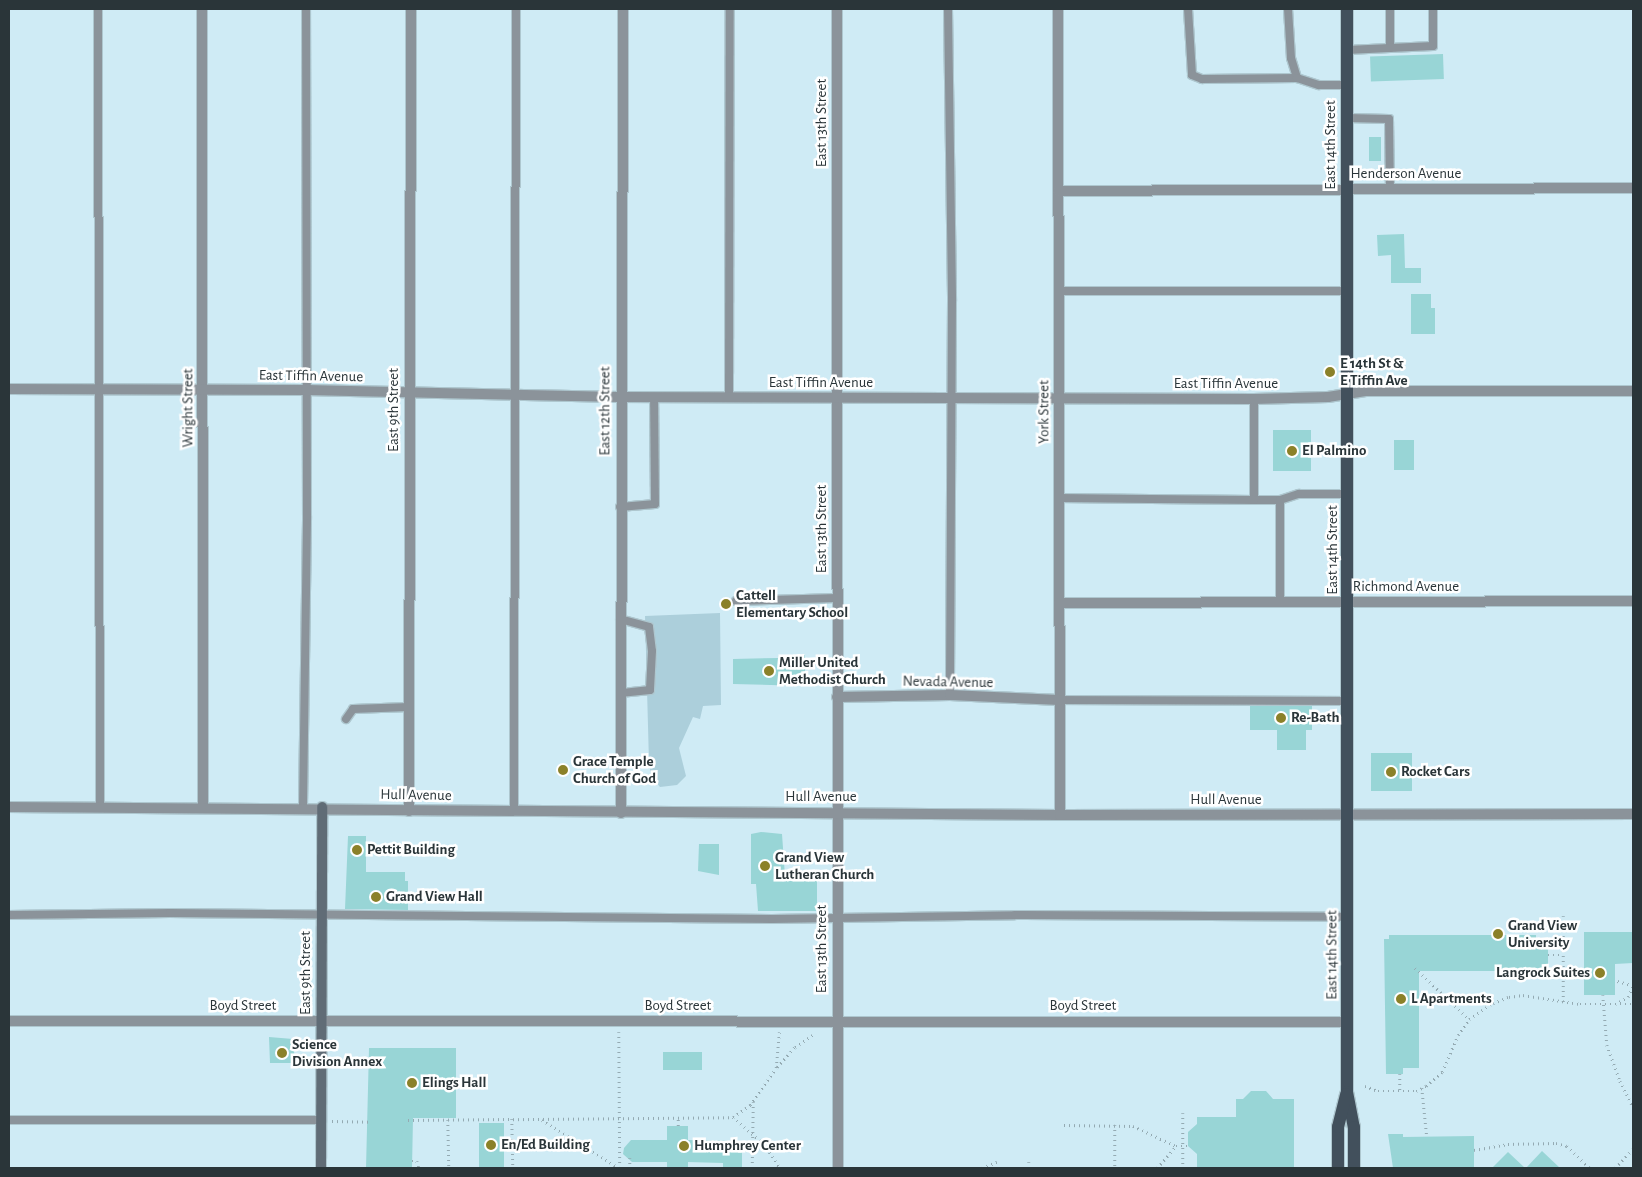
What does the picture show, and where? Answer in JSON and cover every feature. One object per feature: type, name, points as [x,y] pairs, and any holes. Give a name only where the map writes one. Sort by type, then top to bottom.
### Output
[{"type":"main road","name":"East 14th Street","points":[[1347,9],[1347,394],[1349,494],[1347,1092],[1354,1127],[1354,1168]]},
{"type":"main road","name":"East 14th Street","points":[[1338,1168],[1338,1127],[1347,1092]]},
{"type":"street","name":"Wright Street","points":[[202,9],[203,808]]},
{"type":"street","name":"East 9th Street","points":[[409,811],[411,9]]},
{"type":"street","name":"East 12th Street","points":[[621,813],[620,397],[622,9]]},
{"type":"street","name":"East 13th Street","points":[[837,9],[838,1168]]},
{"type":"street","name":"York Street","points":[[1058,9],[1060,815]]},
{"type":"street","name":"Henderson Avenue","points":[[1058,191],[1633,188]]},
{"type":"street","name":"East Tiffin Avenue","points":[[9,389],[306,390],[620,397],[1254,399],[1347,394],[1366,391],[1633,391]]},
{"type":"street","name":"Richmond Avenue","points":[[1059,603],[1633,601]]},
{"type":"street","name":"Nevada Avenue","points":[[837,697],[950,696],[1059,700]]},
{"type":"street","name":"East 9th Street","points":[[321,1168],[322,807]]},
{"type":"street","name":"Hull Avenue","points":[[9,808],[322,807],[409,811],[514,810],[621,813],[837,812],[1060,815],[1633,814]]},
{"type":"street","name":"Boyd Street","points":[[9,1021],[1348,1022]]},
{"type":"lane","points":[[98,9],[100,808]]},
{"type":"lane","points":[[303,807],[306,9]]},
{"type":"lane","points":[[514,810],[516,9]]},
{"type":"lane","points":[[729,397],[730,9]]},
{"type":"lane","points":[[948,9],[950,696]]},
{"type":"lane","points":[[1188,9],[1192,74],[1202,79],[1297,78],[1319,85],[1347,85]]},
{"type":"lane","points":[[1288,9],[1291,58],[1297,78]]},
{"type":"lane","points":[[1390,9],[1390,48]]},
{"type":"lane","points":[[1347,50],[1434,46],[1433,9]]},
{"type":"lane","points":[[1347,118],[1389,119],[1390,189]]},
{"type":"lane","points":[[1059,291],[1348,291]]},
{"type":"lane","points":[[620,507],[655,504],[654,397]]},
{"type":"lane","points":[[1254,399],[1254,500]]},
{"type":"lane","points":[[1059,498],[1280,500],[1300,494],[1349,494]]},
{"type":"lane","points":[[1280,500],[1280,602]]},
{"type":"lane","points":[[736,601],[837,598]]},
{"type":"lane","points":[[620,619],[649,627],[652,651],[650,690],[620,693]]},
{"type":"lane","points":[[1059,700],[1349,701]]},
{"type":"lane","points":[[346,719],[353,709],[409,707]]},
{"type":"lane","points":[[9,914],[837,918],[1015,915],[1348,917]]},
{"type":"lane","points":[[9,1120],[320,1121]]},
{"type":"path","points":[[1563,916],[1563,1002]]},
{"type":"path","points":[[1548,955],[1563,955]]},
{"type":"path","points":[[1415,968],[1469,1019]]},
{"type":"path","points":[[1613,1005],[1628,997],[1633,986],[1615,982]]},
{"type":"path","points":[[1365,1086],[1378,1091],[1422,1088],[1442,1072],[1458,1035],[1469,1019],[1493,1003],[1509,997],[1524,995],[1563,1002],[1602,1005],[1633,1004]]},
{"type":"path","points":[[1602,995],[1611,1059],[1633,1106]]},
{"type":"path","points":[[619,1020],[620,1168]]},
{"type":"path","points":[[776,1068],[779,1021]]},
{"type":"path","points":[[408,1120],[620,1120],[733,1116],[753,1102],[776,1068],[795,1047],[817,1032]]},
{"type":"path","points":[[296,1048],[320,1048]]},
{"type":"path","points":[[1400,1074],[1400,1091]]},
{"type":"path","points":[[1422,1088],[1427,1137]]},
{"type":"path","points":[[752,1168],[753,1102]]},
{"type":"path","points":[[1183,1113],[1183,1168]]},
{"type":"path","points":[[733,1116],[772,1153],[780,1168]]},
{"type":"path","points":[[678,1117],[678,1126]]},
{"type":"path","points":[[512,1119],[513,1168]]},
{"type":"path","points":[[540,1119],[620,1168]]},
{"type":"path","points":[[448,1120],[449,1168]]},
{"type":"path","points":[[320,1121],[371,1122]]},
{"type":"path","points":[[1064,1125],[1115,1125],[1146,1129],[1176,1146],[1188,1146]]},
{"type":"path","points":[[1115,1125],[1115,1168]]},
{"type":"path","points":[[1474,1150],[1508,1144],[1556,1143],[1567,1146],[1590,1168]]},
{"type":"path","points":[[1157,1168],[1176,1146]]},
{"type":"path","points":[[1615,1168],[1633,1148]]},
{"type":"path","points":[[630,1158],[630,1168]]},
{"type":"path","points":[[412,1161],[417,1161],[419,1168]]},
{"type":"path","points":[[982,1168],[997,1162]]},
{"type":"shaded area","points":[[720,613],[721,705],[703,706],[700,719],[693,717],[679,748],[686,776],[677,785],[660,787],[651,776],[649,763],[645,616]]},
{"type":"building","points":[[1443,54],[1444,79],[1371,82],[1370,57]]},
{"type":"building","points":[[1369,137],[1381,137],[1381,161],[1369,161]]},
{"type":"building","points":[[1404,234],[1405,268],[1421,268],[1421,283],[1391,283],[1391,255],[1378,256],[1377,235]]},
{"type":"building","points":[[1411,294],[1431,294],[1431,308],[1435,308],[1435,334],[1411,334]]},
{"type":"building","name":"El Palmino","points":[[1273,430],[1311,430],[1311,471],[1273,471]]},
{"type":"building","points":[[1394,440],[1414,440],[1414,470],[1394,470]]},
{"type":"building","name":"Miller United Methodist Church","points":[[778,655],[805,655],[805,686],[733,684],[733,659],[778,658]]},
{"type":"building","name":"Re-Bath","points":[[1250,706],[1312,706],[1312,730],[1306,730],[1306,750],[1277,750],[1277,730],[1250,730]]},
{"type":"building","name":"Rocket Cars","points":[[1371,753],[1412,753],[1412,791],[1371,791]]},
{"type":"building","name":"Grand View Lutheran Church","points":[[761,832],[782,834],[785,876],[788,880],[817,879],[817,911],[758,911],[756,884],[751,884],[751,834]]},
{"type":"building","name":"Grand View Hall","points":[[348,836],[366,836],[366,872],[405,872],[405,881],[408,881],[408,910],[345,909]]},
{"type":"building","points":[[699,844],[719,844],[719,875],[698,871]]},
{"type":"building","name":"Langrock Suites","points":[[1584,932],[1633,932],[1633,963],[1615,964],[1615,995],[1584,995]]},
{"type":"building","name":"L Apartments","points":[[1389,935],[1536,935],[1536,939],[1548,941],[1548,968],[1536,968],[1536,971],[1419,971],[1419,1068],[1403,1068],[1403,1074],[1386,1074],[1384,939],[1389,939]]},
{"type":"building","name":"Science Division Annex","points":[[269,1037],[293,1039],[295,1063],[270,1063]]},
{"type":"building","name":"Elings Hall","points":[[369,1048],[456,1048],[456,1118],[413,1118],[412,1168],[366,1168]]},
{"type":"building","points":[[663,1052],[702,1052],[702,1070],[663,1070]]},
{"type":"building","points":[[1251,1091],[1266,1091],[1273,1099],[1294,1099],[1294,1168],[1197,1168],[1197,1154],[1188,1146],[1188,1132],[1197,1124],[1197,1117],[1236,1117],[1236,1099],[1243,1099]]},
{"type":"building","name":"En/Ed Building","points":[[479,1123],[504,1123],[504,1168],[479,1168]]},
{"type":"building","name":"Humphrey Center","points":[[667,1126],[688,1126],[688,1140],[742,1141],[742,1168],[723,1168],[723,1163],[688,1162],[688,1168],[667,1168],[667,1162],[632,1162],[623,1154],[624,1148],[631,1140],[667,1140]]},
{"type":"building","points":[[1388,1134],[1403,1134],[1403,1137],[1474,1136],[1474,1168],[1393,1168]]},
{"type":"building","points":[[1542,1151],[1560,1168],[1526,1168]]},
{"type":"building","points":[[1508,1152],[1525,1168],[1492,1168]]},
{"type":"place","name":"E 14th St & E Tiffin Ave","points":[[1330,372]]},
{"type":"place","name":"El Palmino","points":[[1292,451]]},
{"type":"place","name":"Cattell Elementary School","points":[[726,604]]},
{"type":"place","name":"Miller United Methodist Church","points":[[769,671]]},
{"type":"place","name":"Re-Bath","points":[[1281,718]]},
{"type":"place","name":"Grace Temple Church of God","points":[[563,770]]},
{"type":"place","name":"Rocket Cars","points":[[1391,772]]},
{"type":"place","name":"Pettit Building","points":[[357,850]]},
{"type":"place","name":"Grand View Lutheran Church","points":[[765,866]]},
{"type":"place","name":"Grand View Hall","points":[[376,897]]},
{"type":"place","name":"Grand View University","points":[[1498,934]]},
{"type":"place","name":"Langrock Suites","points":[[1600,973]]},
{"type":"place","name":"L Apartments","points":[[1401,999]]},
{"type":"place","name":"Science Division Annex","points":[[282,1053]]},
{"type":"place","name":"Elings Hall","points":[[412,1083]]},
{"type":"place","name":"En/Ed Building","points":[[491,1145]]},
{"type":"place","name":"Humphrey Center","points":[[684,1146]]}]
